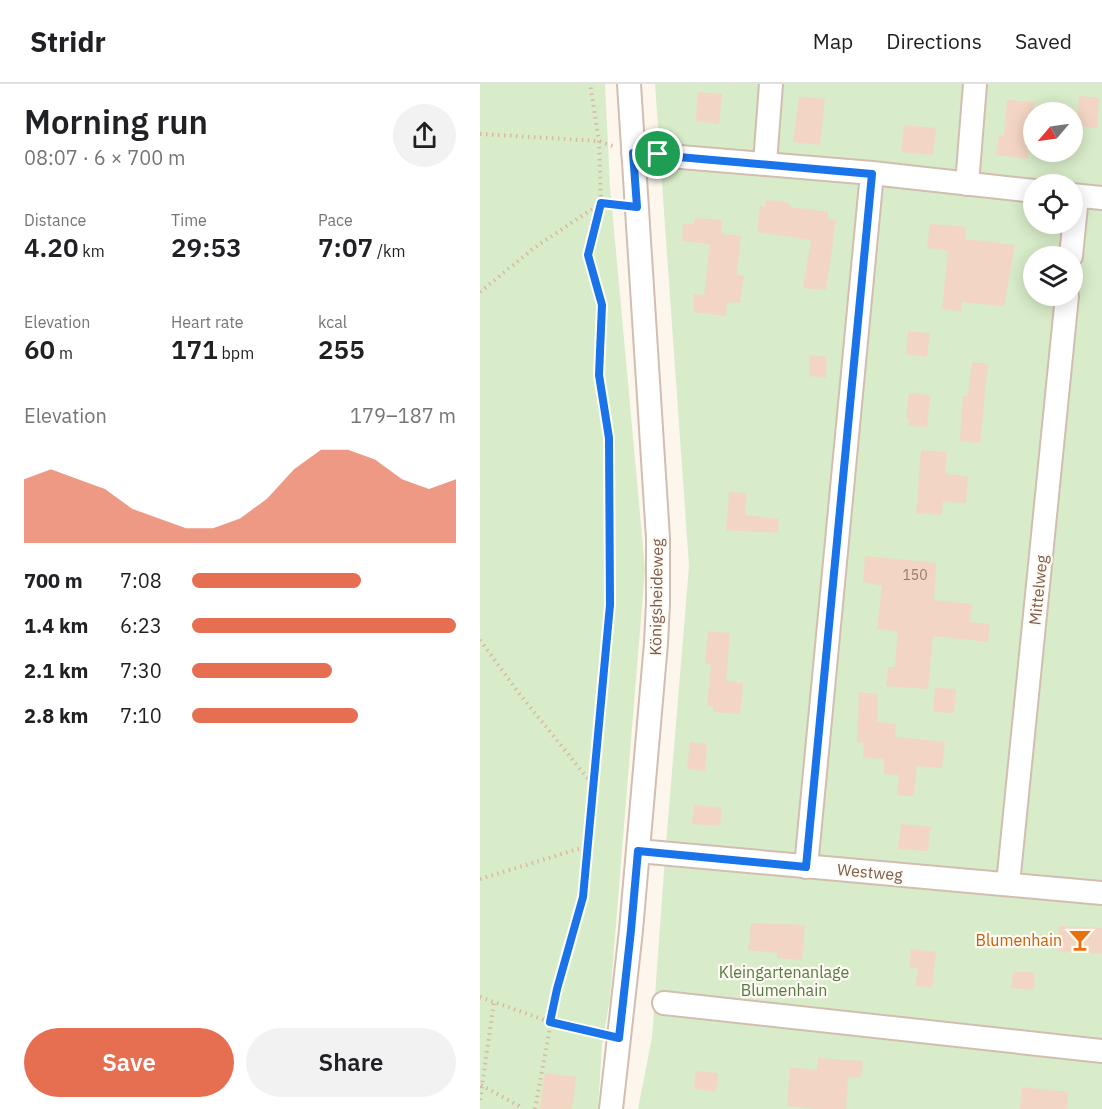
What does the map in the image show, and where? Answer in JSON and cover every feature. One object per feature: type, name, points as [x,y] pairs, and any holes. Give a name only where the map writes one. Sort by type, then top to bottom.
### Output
[{"type":"street","name":"Königsheideweg","points":[[611,1109],[628,964],[638,851],[656,644],[658,573],[629,84]]},
{"type":"street","points":[[765,164],[771,84]]},
{"type":"street","points":[[967,184],[975,84]]},
{"type":"street","points":[[633,153],[1023,190]]},
{"type":"street","points":[[806,867],[872,174]]},
{"type":"street","points":[[1083,197],[1102,198]]},
{"type":"street","name":"Mittelweg","points":[[1008,884],[1066,306]]},
{"type":"street","name":"Westweg","points":[[638,851],[1102,893]]},
{"type":"street","points":[[664,1003],[1102,1051]]},
{"type":"path","points":[[535,1109],[557,989],[583,897],[610,605],[609,438],[599,375],[602,305],[588,255],[601,203],[599,141],[590,84]]},
{"type":"path","points":[[480,134],[599,141],[633,153]]},
{"type":"path","points":[[480,292],[534,248],[601,203],[637,207]]},
{"type":"path","points":[[480,640],[518,692],[593,785]]},
{"type":"path","points":[[480,879],[588,846]]},
{"type":"path","points":[[480,997],[550,1022],[619,1038]]},
{"type":"path","points":[[480,1100],[494,1002]]},
{"type":"path","points":[[481,1086],[521,1109]]},
{"type":"green space","points":[[480,84],[605,84],[610,186],[645,569],[610,998],[602,1045],[598,1109],[480,1109]]},
{"type":"green space","name":"Kleingartenanlage Blumenhain","points":[[655,84],[1102,84],[1102,1109],[638,1109],[652,1037],[689,566]]},
{"type":"building","points":[[698,92],[722,94],[719,124],[696,121]]},
{"type":"building","points":[[1079,96],[1099,98],[1097,128],[1083,127],[1083,102],[1079,102]]},
{"type":"building","points":[[799,97],[825,99],[820,145],[793,142]]},
{"type":"building","points":[[1007,100],[1035,102],[1023,102],[1023,158],[996,155],[999,135],[1004,136]]},
{"type":"building","points":[[904,125],[936,128],[933,155],[901,152]]},
{"type":"building","points":[[766,200],[790,203],[790,207],[828,212],[828,219],[836,220],[826,290],[803,288],[811,240],[757,232],[760,206],[765,207]]},
{"type":"building","points":[[695,218],[722,220],[721,234],[741,236],[737,275],[744,276],[740,303],[727,302],[726,316],[693,312],[694,294],[704,295],[710,244],[682,241],[683,224],[694,224]]},
{"type":"building","points":[[930,224],[966,227],[965,239],[1015,245],[1004,306],[962,302],[962,311],[942,309],[948,251],[927,248]]},
{"type":"building","points":[[908,331],[930,333],[927,357],[906,354]]},
{"type":"building","points":[[810,355],[827,357],[826,378],[809,376]]},
{"type":"building","points":[[972,362],[988,364],[980,443],[960,441],[963,396],[968,396]]},
{"type":"building","points":[[909,393],[930,395],[927,427],[909,426],[910,419],[906,419]]},
{"type":"building","points":[[921,450],[947,452],[945,474],[968,476],[966,503],[943,501],[942,515],[916,513]]},
{"type":"building","points":[[729,492],[747,493],[745,515],[779,519],[778,533],[726,530]]},
{"type":"building","points":[[865,556],[936,563],[934,600],[972,604],[970,622],[990,624],[988,642],[933,636],[928,689],[886,686],[888,667],[895,667],[898,631],[877,629],[882,586],[863,582]]},
{"type":"building","points":[[708,631],[730,633],[726,681],[743,683],[740,714],[713,712],[714,707],[707,706],[711,664],[705,663]]},
{"type":"building","points":[[935,688],[956,689],[954,713],[933,712]]},
{"type":"building","points":[[859,692],[878,694],[877,722],[896,724],[895,737],[945,742],[942,768],[917,766],[914,796],[897,795],[899,775],[884,774],[884,759],[863,757],[864,743],[857,742]]},
{"type":"building","points":[[690,742],[707,744],[705,771],[687,769]]},
{"type":"building","points":[[694,805],[722,808],[720,826],[692,824]]},
{"type":"building","points":[[901,824],[931,827],[928,851],[898,849]]},
{"type":"building","points":[[751,923],[805,925],[802,960],[777,958],[778,953],[748,950]]},
{"type":"building","name":"Blumenhain","points":[[1059,926],[1102,928],[1102,954],[1057,951]]},
{"type":"building","points":[[911,949],[936,952],[932,988],[915,986],[918,968],[909,967]]},
{"type":"building","points":[[1013,971],[1035,973],[1034,990],[1011,988]]},
{"type":"building","points":[[818,1058],[863,1061],[861,1078],[848,1077],[846,1109],[787,1106],[790,1067],[817,1070]]},
{"type":"building","points":[[696,1071],[718,1073],[716,1092],[694,1089]]},
{"type":"building","points":[[545,1073],[576,1077],[572,1109],[540,1109]]},
{"type":"building","points":[[1022,1087],[1068,1092],[1067,1109],[1020,1109]]},
{"type":"place","name":"Blumenhain","points":[[1080,940]]},
{"type":"route","points":[[633,153],[658,154],[872,174],[806,867],[638,851],[619,1038],[550,1022],[583,897],[610,605],[609,438],[599,375],[602,305],[588,255],[601,203],[637,207],[633,153]]}]
